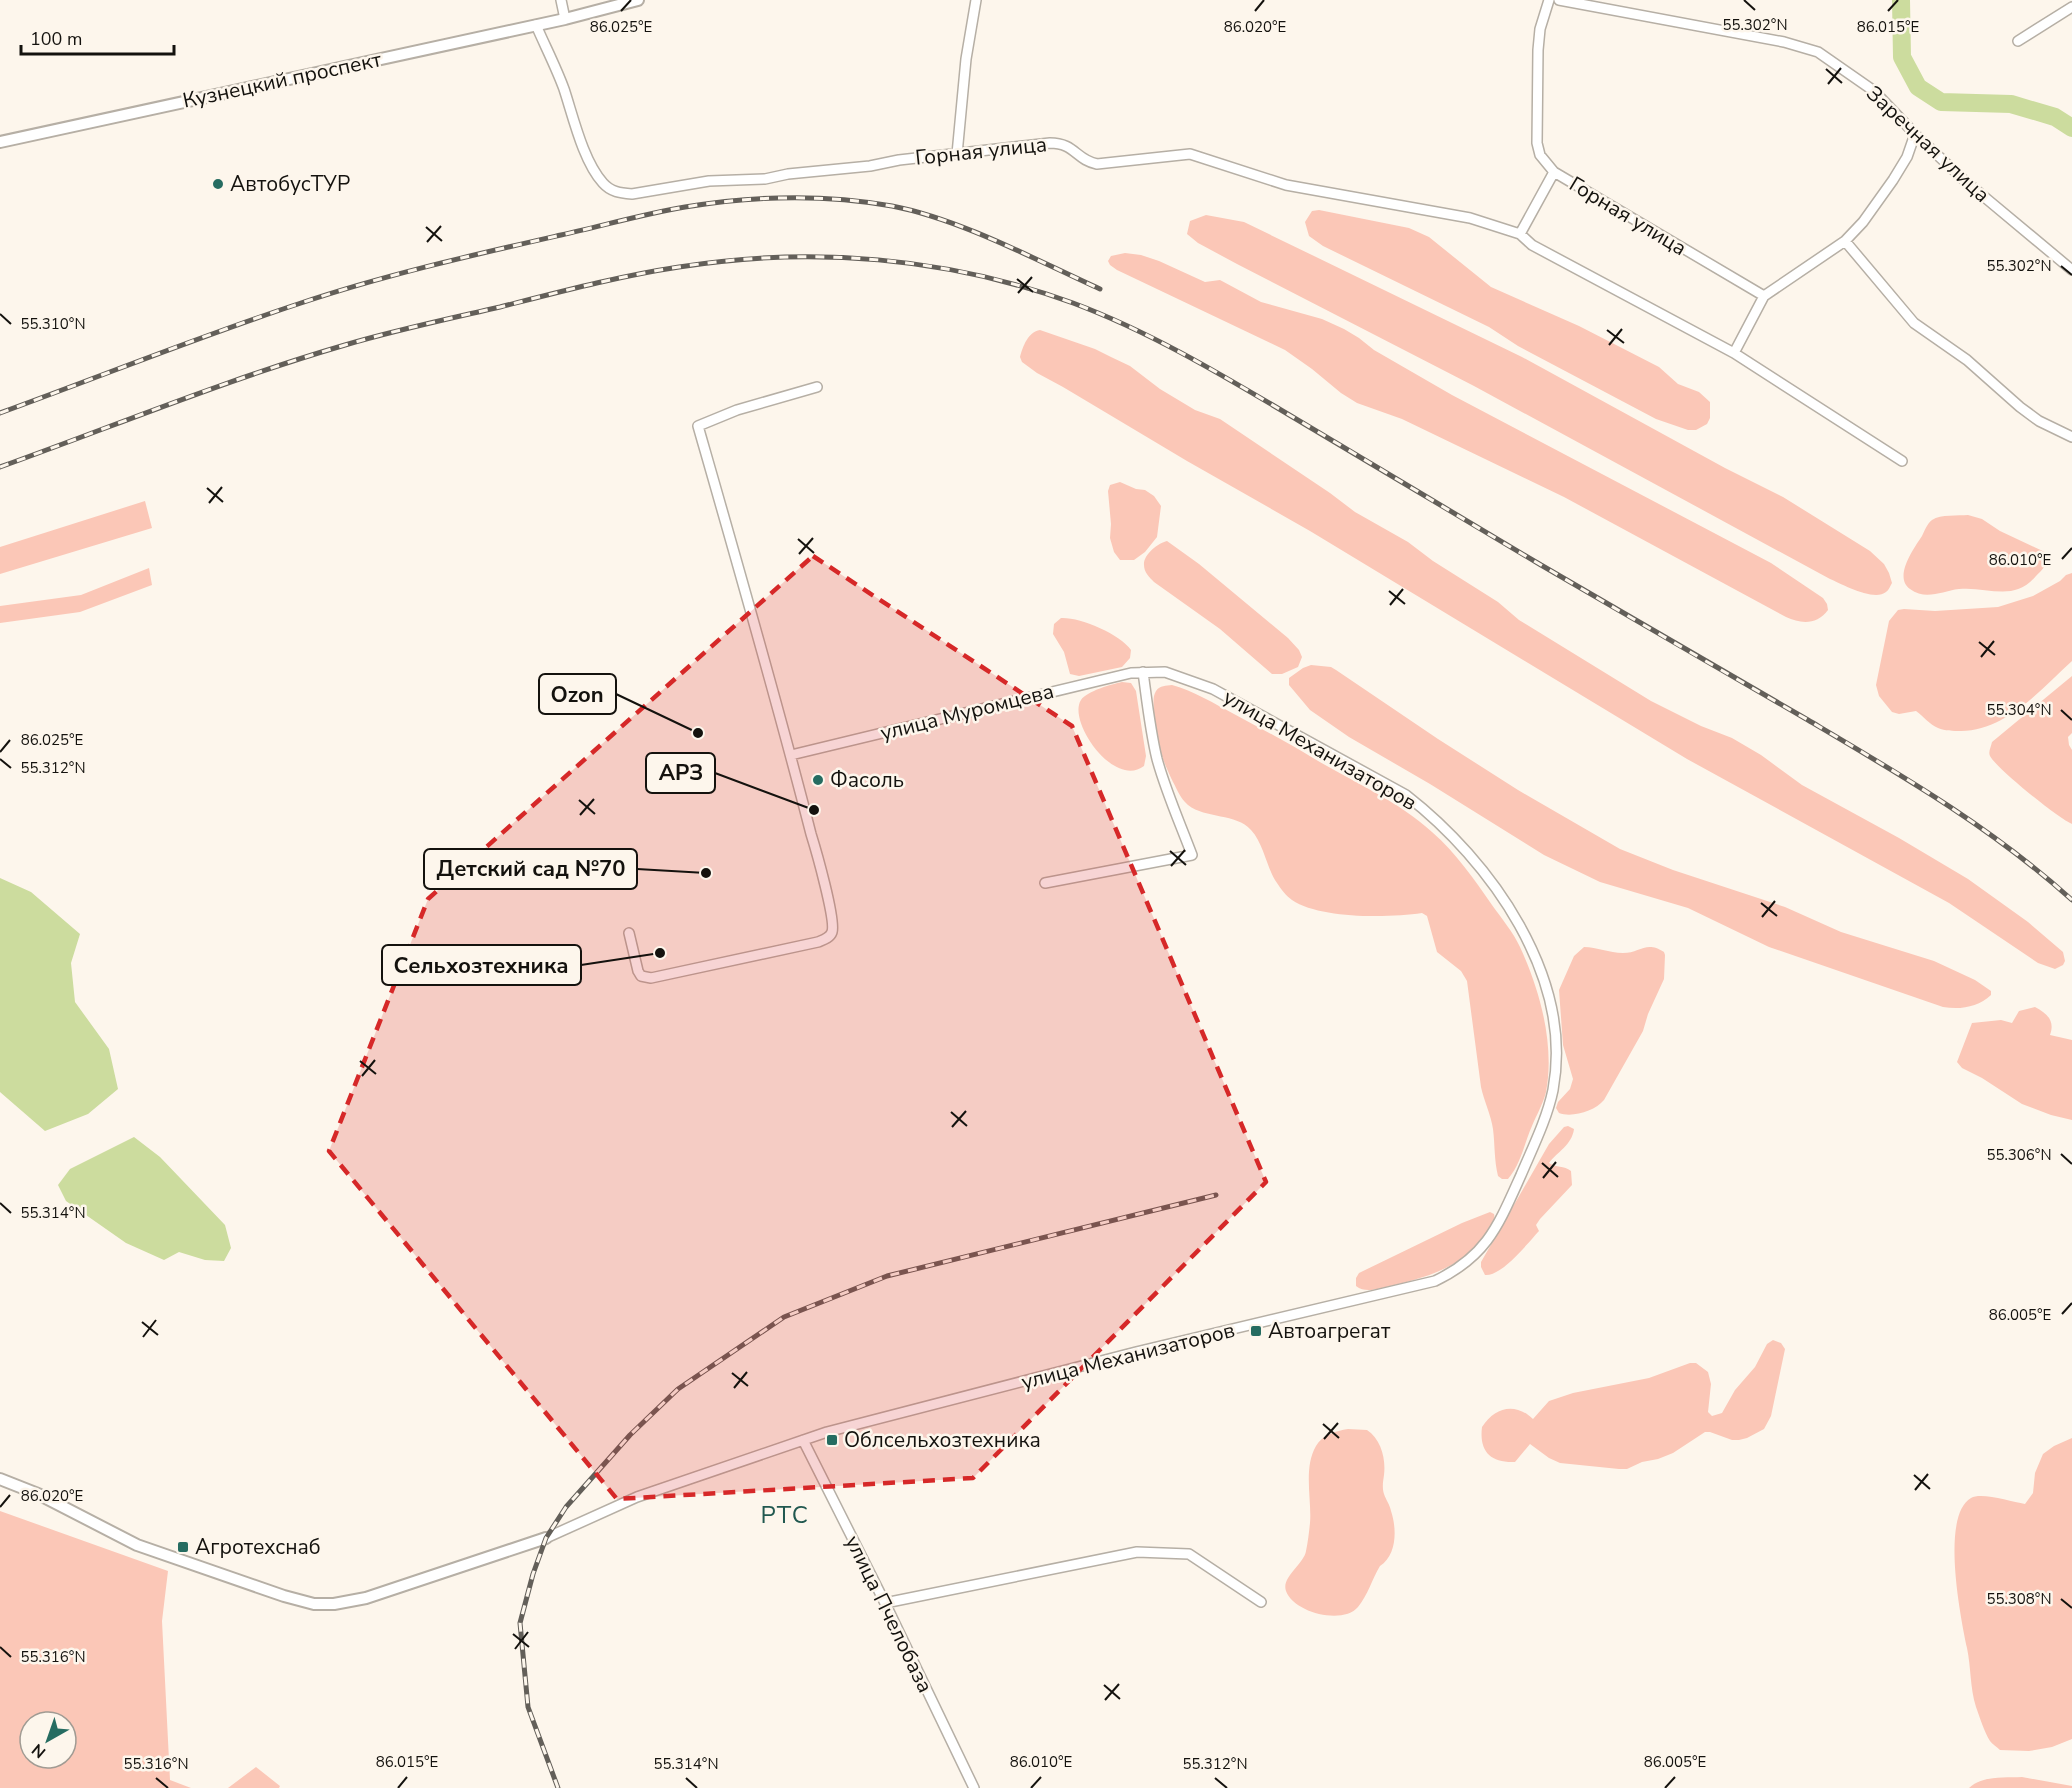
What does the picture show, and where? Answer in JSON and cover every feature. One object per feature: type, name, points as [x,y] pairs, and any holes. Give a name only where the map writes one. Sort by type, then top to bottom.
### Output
[{"type":"street","points":[[561,0],[565,19]]},
{"type":"street","name":"Кузнецкий проспект","points":[[0,142],[565,19],[638,0]]},
{"type":"street","points":[[957,154],[966,59],[976,0]]},
{"type":"street","points":[[1549,0],[1540,29],[1538,50],[1537,143],[1540,155],[1554,172]]},
{"type":"street","name":"Заречная улица","points":[[1560,0],[1784,42],[1818,52],[1874,91],[1914,134],[1964,180],[2072,270]]},
{"type":"street","points":[[2018,41],[2072,7]]},
{"type":"street","name":"Горная улица","points":[[536,25],[563,87],[573,122],[592,166],[604,183],[620,193],[632,194],[709,181],[765,178],[800,172],[870,166],[899,160],[1058,143],[1065,144],[1088,162],[1097,164],[1190,154],[1286,186],[1470,218],[1520,234],[1543,251],[1734,353],[1902,460]]},
{"type":"street","points":[[1734,353],[1764,296],[1845,241],[1863,222],[1893,180],[1906,157],[1914,134]]},
{"type":"street","name":"Горная улица","points":[[1520,234],[1554,172],[1764,296]]},
{"type":"street","points":[[1845,241],[1914,323],[1967,360],[1997,388],[2039,421],[2072,437]]},
{"type":"street","points":[[629,933],[638,970],[645,978],[688,971],[818,942],[832,933],[830,914],[791,755],[698,426],[722,415],[817,387]]},
{"type":"street","name":"улица Механизаторов","points":[[546,1538],[637,1497],[827,1432],[1125,1355],[1435,1281],[1464,1264],[1484,1246],[1509,1202],[1552,1093],[1556,1053],[1549,1002],[1542,975],[1519,924],[1486,876],[1449,834],[1406,795],[1213,689],[1177,675],[1155,671],[1143,672]]},
{"type":"street","points":[[1045,883],[1192,855],[1157,759],[1151,734],[1143,672]]},
{"type":"street","name":"улица Муромцева","points":[[791,755],[1143,672]]},
{"type":"street","name":"улица Пчелобаза","points":[[803,1440],[974,1788]]},
{"type":"street","points":[[0,1479],[38,1494],[137,1545],[284,1596],[314,1604],[334,1605],[366,1598],[546,1538]]},
{"type":"street","points":[[885,1603],[1137,1552],[1189,1554],[1261,1602]]},
{"type":"highlighted area","points":[[813,556],[1072,726],[1266,1182],[973,1478],[617,1499],[329,1151],[428,899]]},
{"type":"shaded area","points":[[1319,210],[1409,228],[1429,237],[1491,287],[1579,326],[1659,367],[1678,384],[1699,392],[1710,402],[1710,418],[1707,424],[1696,430],[1688,430],[1656,419],[1518,346],[1489,327],[1323,246],[1309,236],[1305,222],[1312,211]]},
{"type":"shaded area","points":[[1206,215],[1244,222],[1522,357],[1725,468],[1783,497],[1870,551],[1884,564],[1892,583],[1886,592],[1874,595],[1830,579],[1474,386],[1237,264],[1198,243],[1187,234],[1190,221]]},
{"type":"shaded area","points":[[1125,253],[1159,261],[1205,282],[1220,280],[1261,302],[1322,319],[1344,329],[1374,350],[1452,395],[1771,563],[1823,598],[1828,610],[1814,621],[1808,622],[1786,617],[1564,497],[1402,419],[1357,403],[1285,350],[1110,265],[1108,261],[1111,256]]},
{"type":"shaded area","points":[[1040,330],[1095,349],[1130,366],[1160,389],[1195,410],[1220,419],[1355,512],[1408,542],[1433,561],[1498,602],[1519,620],[1651,701],[1701,726],[1732,738],[1761,755],[1802,785],[1968,879],[2028,922],[2063,952],[2065,961],[2063,965],[2055,969],[2038,963],[1949,903],[1687,759],[1310,531],[1037,373],[1022,362],[1020,357],[1029,337]]},
{"type":"shaded area","points":[[1120,482],[1145,490],[1154,496],[1161,506],[1157,537],[1145,552],[1134,560],[1120,560],[1114,552],[1110,538],[1108,491],[1110,485]]},
{"type":"shaded area","points":[[145,501],[152,528],[0,574],[0,547]]},
{"type":"shaded area","points":[[1968,515],[1982,519],[2000,531],[2047,553],[2049,557],[2046,565],[2028,584],[2009,591],[1959,589],[1928,595],[1916,593],[1910,589],[1905,584],[1904,570],[1929,523],[1940,517]]},
{"type":"shaded area","points":[[1167,541],[1199,564],[1288,638],[1302,657],[1298,667],[1282,674],[1272,674],[1220,629],[1154,582],[1144,568],[1144,561],[1152,550]]},
{"type":"shaded area","points":[[149,568],[152,585],[80,612],[0,623],[0,606],[81,595]]},
{"type":"shaded area","points":[[2072,573],[2072,661],[2035,696],[2008,716],[1978,729],[1946,730],[1935,727],[1916,711],[1899,714],[1892,712],[1879,696],[1876,685],[1889,621],[1898,610],[1935,611],[1998,607],[2033,596]]},
{"type":"shaded area","points":[[1061,618],[1078,620],[1118,638],[1131,650],[1130,658],[1122,667],[1079,676],[1070,674],[1064,652],[1053,634],[1054,624]]},
{"type":"shaded area","points":[[1311,665],[1331,667],[1518,790],[1620,849],[1673,870],[1785,907],[1841,932],[1934,961],[1975,980],[1991,991],[1991,995],[1969,1007],[1943,1007],[1769,947],[1688,908],[1600,882],[1544,855],[1349,737],[1310,710],[1289,685],[1289,678]]},
{"type":"shaded area","points":[[2072,676],[2072,733],[2068,737],[2072,750],[2072,824],[2028,793],[1995,762],[1989,753],[1992,742]]},
{"type":"shaded area","points":[[1122,682],[1131,683],[1136,691],[1146,756],[1144,766],[1132,771],[1107,761],[1096,750],[1087,736],[1078,710],[1084,697],[1106,686]]},
{"type":"shaded area","points":[[1172,685],[1203,698],[1273,735],[1404,810],[1441,840],[1457,857],[1511,931],[1534,981],[1544,1018],[1549,1056],[1545,1096],[1519,1160],[1508,1179],[1498,1176],[1491,1118],[1481,1087],[1467,981],[1461,971],[1437,952],[1427,916],[1422,913],[1391,916],[1336,914],[1319,911],[1292,900],[1273,877],[1259,842],[1251,830],[1229,818],[1195,809],[1188,805],[1179,794],[1160,749],[1154,713],[1156,691],[1161,687]]},
{"type":"shaded area","points":[[0,878],[31,892],[80,934],[71,963],[75,1002],[109,1049],[118,1089],[88,1114],[45,1131],[0,1092]]},
{"type":"shaded area","points":[[1584,947],[1623,953],[1648,947],[1658,949],[1665,955],[1664,979],[1643,1031],[1604,1100],[1589,1110],[1570,1115],[1559,1113],[1556,1108],[1558,1102],[1570,1089],[1573,1079],[1563,1045],[1559,990],[1574,956]]},
{"type":"shaded area","points":[[2035,1007],[2049,1018],[2052,1026],[2050,1035],[2072,1040],[2072,1120],[2022,1104],[1962,1068],[1957,1062],[1972,1023],[2001,1020],[2012,1023],[2019,1011]]},
{"type":"shaded area","points":[[1564,1127],[1574,1129],[1573,1135],[1549,1163],[1571,1171],[1572,1185],[1540,1219],[1536,1225],[1539,1231],[1521,1251],[1499,1271],[1485,1275],[1481,1262],[1549,1144]]},
{"type":"shaded area","points":[[134,1137],[160,1157],[225,1225],[231,1248],[224,1261],[205,1260],[179,1252],[164,1260],[126,1243],[66,1201],[58,1185],[70,1169]]},
{"type":"shaded area","points":[[1490,1212],[1494,1214],[1494,1220],[1486,1234],[1467,1255],[1456,1263],[1418,1279],[1378,1289],[1364,1290],[1356,1286],[1359,1273],[1462,1223]]},
{"type":"shaded area","points":[[1773,1340],[1781,1343],[1785,1349],[1771,1416],[1764,1429],[1747,1438],[1732,1440],[1705,1432],[1673,1453],[1627,1469],[1560,1463],[1530,1444],[1515,1462],[1506,1462],[1493,1458],[1482,1443],[1482,1427],[1499,1411],[1519,1410],[1533,1419],[1549,1401],[1573,1393],[1649,1378],[1690,1363],[1696,1363],[1708,1372],[1711,1384],[1708,1412],[1712,1416],[1722,1413],[1735,1390],[1755,1367],[1767,1344]]},
{"type":"shaded area","points":[[1348,1429],[1367,1430],[1382,1450],[1383,1489],[1393,1518],[1395,1533],[1390,1555],[1380,1566],[1358,1607],[1342,1615],[1331,1616],[1319,1614],[1299,1605],[1291,1599],[1285,1586],[1307,1548],[1310,1523],[1309,1474],[1312,1455],[1316,1446],[1326,1436]]},
{"type":"shaded area","points":[[2072,1438],[2072,1739],[2052,1747],[2029,1751],[2000,1750],[1986,1734],[1973,1692],[1957,1593],[1956,1525],[1962,1508],[1976,1496],[2025,1504],[2033,1493],[2035,1473],[2043,1454]]},
{"type":"shaded area","points":[[0,1511],[168,1571],[162,1621],[170,1780],[191,1788],[0,1788]]},
{"type":"shaded area","points":[[256,1767],[280,1786],[279,1788],[228,1788]]},
{"type":"shaded area","points":[[2022,1777],[2072,1786],[2072,1788],[1969,1788],[1987,1779]]},
{"type":"waterway","points":[[1901,0],[1902,57],[1918,87],[1941,102],[2011,104],[2055,117],[2072,128]]},
{"type":"railway","points":[[0,413],[223,330],[363,284],[462,258],[669,210],[710,203],[814,198],[892,206],[918,212],[971,230],[1100,289]]},
{"type":"railway","points":[[0,467],[301,358],[403,330],[634,275],[679,267],[779,257],[878,260],[977,275],[1025,287],[1101,314],[1155,339],[1234,382],[1911,782],[2010,849],[2072,900]]},
{"type":"railway","points":[[558,1788],[528,1707],[520,1623],[533,1574],[546,1538],[566,1507],[630,1435],[678,1389],[784,1317],[887,1276],[1216,1195]]},
{"type":"place","name":"АвтобусТУР","points":[[218,184]]},
{"type":"place","name":"Ozon","points":[[698,733]]},
{"type":"place","name":"Фасоль","points":[[818,780]]},
{"type":"place","name":"АРЗ","points":[[814,810]]},
{"type":"place","name":"Детский сад №70","points":[[706,873]]},
{"type":"place","name":"Сельхозтехника","points":[[660,953]]},
{"type":"place","name":"Автоагрегат","points":[[1256,1331]]},
{"type":"place","name":"Облсельхозтехника","points":[[832,1440]]},
{"type":"place","name":"Агротехснаб","points":[[183,1547]]},
{"type":"district","name":"РТС","points":[[785,1515]]}]
